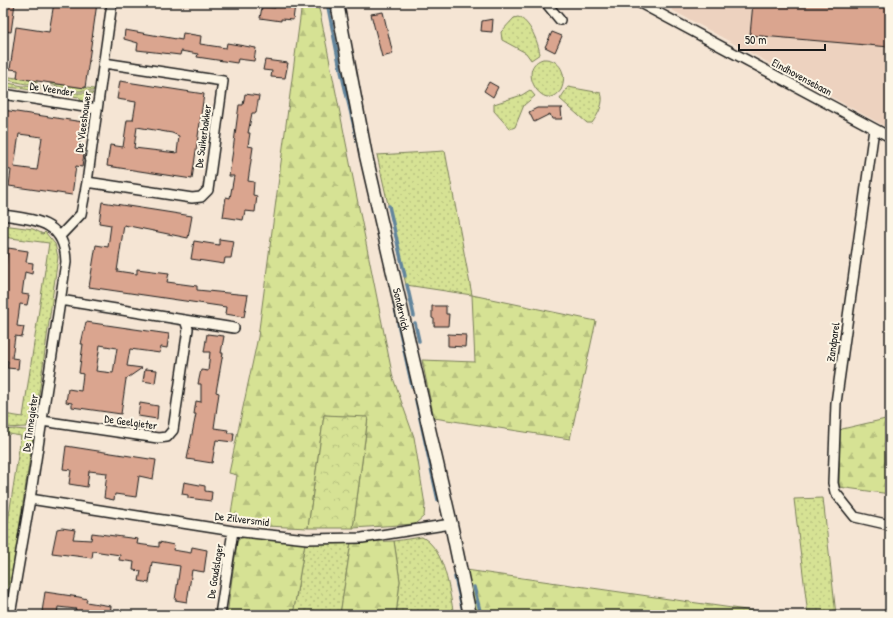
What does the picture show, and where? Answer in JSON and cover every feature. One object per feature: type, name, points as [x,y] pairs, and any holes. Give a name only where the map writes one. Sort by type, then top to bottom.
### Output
[{"type":"street","name":"De Vleeshouwer","points":[[60,236],[81,214],[87,182],[112,3]]},
{"type":"street","name":"Sondervick","points":[[337,3],[366,156],[451,524],[470,615]]},
{"type":"street","points":[[546,3],[560,20]]},
{"type":"street","name":"Eindhovensebaan","points":[[640,3],[890,137]]},
{"type":"street","name":"De Suikerbakker","points":[[87,182],[192,198],[201,197],[208,190],[223,81],[104,63]]},
{"type":"street","name":"De Veender","points":[[3,94],[97,109]]},
{"type":"street","name":"Zandparel","points":[[874,129],[836,403],[833,483],[835,492],[855,517],[890,525]]},
{"type":"street","points":[[3,215],[38,220],[50,226],[60,236]]},
{"type":"street","name":"De Tinnegieter","points":[[10,615],[30,499],[66,262],[66,249],[60,236]]},
{"type":"street","points":[[60,300],[234,328]]},
{"type":"street","name":"De Geelgieter","points":[[42,421],[158,438],[167,437],[173,430],[188,329],[185,320]]},
{"type":"street","name":"De Zilversmid","points":[[30,499],[233,531],[306,539],[362,538],[451,524]]},
{"type":"street","name":"De Goudslager","points":[[220,615],[233,531]]},
{"type":"shaded area","points":[[671,3],[890,3],[890,129],[672,10]]},
{"type":"green space","points":[[302,3],[317,3],[320,13],[393,378],[414,437],[425,505],[424,516],[415,524],[353,528],[368,418],[324,415],[308,528],[266,526],[230,520],[237,475],[229,473],[258,337]]},
{"type":"green space","points":[[518,17],[530,27],[537,44],[540,54],[531,60],[526,53],[502,40],[501,32],[514,18]]},
{"type":"green space","points":[[543,59],[554,61],[561,68],[563,73],[564,79],[561,90],[554,96],[547,97],[540,93],[535,87],[532,79],[531,71],[535,64]]},
{"type":"green space","points":[[3,76],[37,81],[37,83],[26,84],[3,79]]},
{"type":"green space","points":[[3,82],[23,86],[40,85],[40,91],[8,87],[6,90],[4,89]]},
{"type":"green space","points":[[50,83],[94,89],[93,91],[73,91]]},
{"type":"green space","points":[[48,86],[74,93],[93,93],[87,100],[81,101],[79,97],[48,92]]},
{"type":"green space","points":[[568,87],[601,93],[602,100],[599,112],[592,123],[587,123],[560,99]]},
{"type":"green space","points":[[530,90],[535,96],[524,105],[515,127],[510,129],[494,111],[494,104],[522,95]]},
{"type":"green space","points":[[445,151],[472,295],[406,285],[377,155]]},
{"type":"green space","points":[[3,225],[33,229],[43,234],[45,232],[55,244],[58,257],[35,423],[28,422],[27,427],[3,428],[3,414],[23,417],[49,243],[3,237]]},
{"type":"green space","points":[[472,295],[596,321],[570,439],[434,418],[422,360],[475,362]]},
{"type":"green space","points":[[324,415],[368,417],[353,528],[308,528]]},
{"type":"green space","points":[[890,418],[890,494],[839,487],[840,431],[842,429]]},
{"type":"green space","points":[[15,429],[34,431],[9,595],[3,609],[3,554],[21,436],[3,433],[3,430]]},
{"type":"green space","points":[[823,498],[836,615],[808,615],[794,499]]},
{"type":"green space","points":[[245,537],[305,543],[293,615],[227,615],[237,542],[239,539]]},
{"type":"green space","points":[[422,537],[430,543],[441,561],[448,583],[454,615],[396,615],[400,581],[394,541]]},
{"type":"green space","points":[[394,541],[400,581],[396,615],[340,615],[351,542]]},
{"type":"green space","points":[[351,542],[340,615],[293,615],[305,543]]},
{"type":"green space","points":[[466,570],[781,615],[476,615]]},
{"type":"building","points":[[3,3],[15,3],[11,32],[3,31]]},
{"type":"building","points":[[54,3],[97,3],[85,88],[17,78],[18,70],[10,69],[16,27],[49,32]]},
{"type":"building","points":[[276,3],[295,5],[293,20],[281,19],[281,21],[260,18],[262,7],[275,8]]},
{"type":"building","points":[[753,3],[890,3],[890,47],[750,35]]},
{"type":"building","points":[[383,12],[393,54],[382,57],[371,14]]},
{"type":"building","points":[[493,19],[492,32],[481,31],[482,21]]},
{"type":"building","points":[[125,30],[182,40],[183,33],[201,36],[200,44],[226,48],[227,43],[256,48],[254,61],[238,59],[237,63],[197,57],[198,54],[181,51],[180,55],[137,50],[138,43],[124,39]]},
{"type":"building","points":[[552,32],[562,36],[555,52],[545,47]]},
{"type":"building","points":[[265,60],[288,63],[285,78],[271,77],[272,71],[263,70]]},
{"type":"building","points":[[120,81],[204,94],[192,179],[107,166],[110,145],[123,147],[127,120],[133,120],[136,102],[117,99]],"holes":[[[137,127],[172,133],[179,136],[177,153],[134,148]]]},
{"type":"building","points":[[489,82],[498,87],[493,97],[484,91]]},
{"type":"building","points":[[245,94],[259,96],[256,113],[252,113],[248,133],[250,133],[248,146],[253,147],[248,181],[254,182],[253,195],[257,196],[255,212],[245,211],[243,220],[223,217],[226,197],[230,198],[234,176],[229,176],[239,105],[243,105]]},
{"type":"building","points":[[537,108],[563,108],[561,109],[562,119],[552,119],[550,114],[534,122],[529,112]]},
{"type":"building","points":[[3,110],[83,122],[82,126],[88,126],[86,137],[81,136],[78,153],[84,154],[82,167],[76,166],[72,195],[9,186],[11,170],[3,169],[3,146],[6,125],[3,125]],"holes":[[[19,134],[42,137],[37,170],[14,167]]]},
{"type":"building","points":[[102,202],[192,216],[188,238],[124,225],[117,271],[137,274],[137,269],[169,273],[167,282],[197,286],[197,290],[248,295],[244,317],[225,314],[226,307],[89,287],[96,245],[108,247],[111,225],[99,223]]},
{"type":"building","points":[[219,239],[234,241],[231,258],[225,258],[224,264],[191,259],[194,241],[219,245]]},
{"type":"building","points":[[8,248],[28,251],[26,262],[33,263],[32,274],[25,272],[22,294],[29,295],[27,305],[20,304],[17,326],[24,327],[22,337],[15,336],[12,358],[19,359],[18,369],[7,368],[8,361],[3,360],[3,283]]},
{"type":"building","points":[[432,306],[446,306],[446,314],[449,314],[448,326],[434,326]]},
{"type":"building","points":[[86,322],[169,334],[167,348],[161,347],[160,353],[130,349],[127,366],[142,368],[126,379],[121,414],[72,407],[72,403],[66,402],[68,389],[81,391],[83,374],[79,373],[83,344],[81,344]],"holes":[[[100,345],[117,348],[113,373],[96,371]]]},
{"type":"building","points":[[207,334],[224,336],[221,353],[223,353],[216,392],[219,393],[214,428],[228,430],[227,433],[234,433],[233,442],[216,440],[212,463],[187,459],[196,414],[194,414],[196,401],[201,402],[201,384],[198,384],[201,370],[208,371],[210,352],[204,352]]},
{"type":"building","points":[[448,334],[466,335],[465,347],[448,346]]},
{"type":"building","points":[[145,369],[157,370],[155,383],[143,381]]},
{"type":"building","points":[[140,403],[158,406],[157,419],[138,416]]},
{"type":"building","points":[[66,446],[156,460],[153,479],[139,476],[136,497],[115,494],[114,500],[104,498],[107,473],[89,471],[87,487],[69,484],[71,470],[63,469]]},
{"type":"building","points":[[184,482],[205,486],[205,491],[212,492],[211,501],[188,498],[188,495],[182,494]]},
{"type":"building","points":[[62,528],[75,530],[73,539],[91,540],[92,533],[138,539],[137,544],[159,547],[159,542],[174,545],[173,550],[191,553],[192,547],[207,550],[204,572],[192,570],[187,602],[175,600],[180,566],[152,562],[149,583],[139,581],[141,571],[133,570],[134,562],[119,560],[120,555],[93,551],[92,558],[52,553],[57,529]]},
{"type":"building","points":[[45,592],[79,597],[87,599],[86,602],[111,606],[110,615],[79,615],[75,613],[76,609],[58,607],[57,614],[42,612]]},
{"type":"waterway","points":[[328,7],[340,68]]},
{"type":"waterway","points":[[341,71],[360,152]]},
{"type":"waterway","points":[[389,206],[405,276]]},
{"type":"waterway","points":[[407,285],[414,316]]},
{"type":"waterway","points":[[394,302],[397,317]]},
{"type":"waterway","points":[[398,323],[412,386]]},
{"type":"waterway","points":[[415,323],[419,341]]},
{"type":"waterway","points":[[416,400],[438,500]]},
{"type":"waterway","points":[[455,577],[464,615]]},
{"type":"waterway","points":[[474,587],[481,615]]}]
